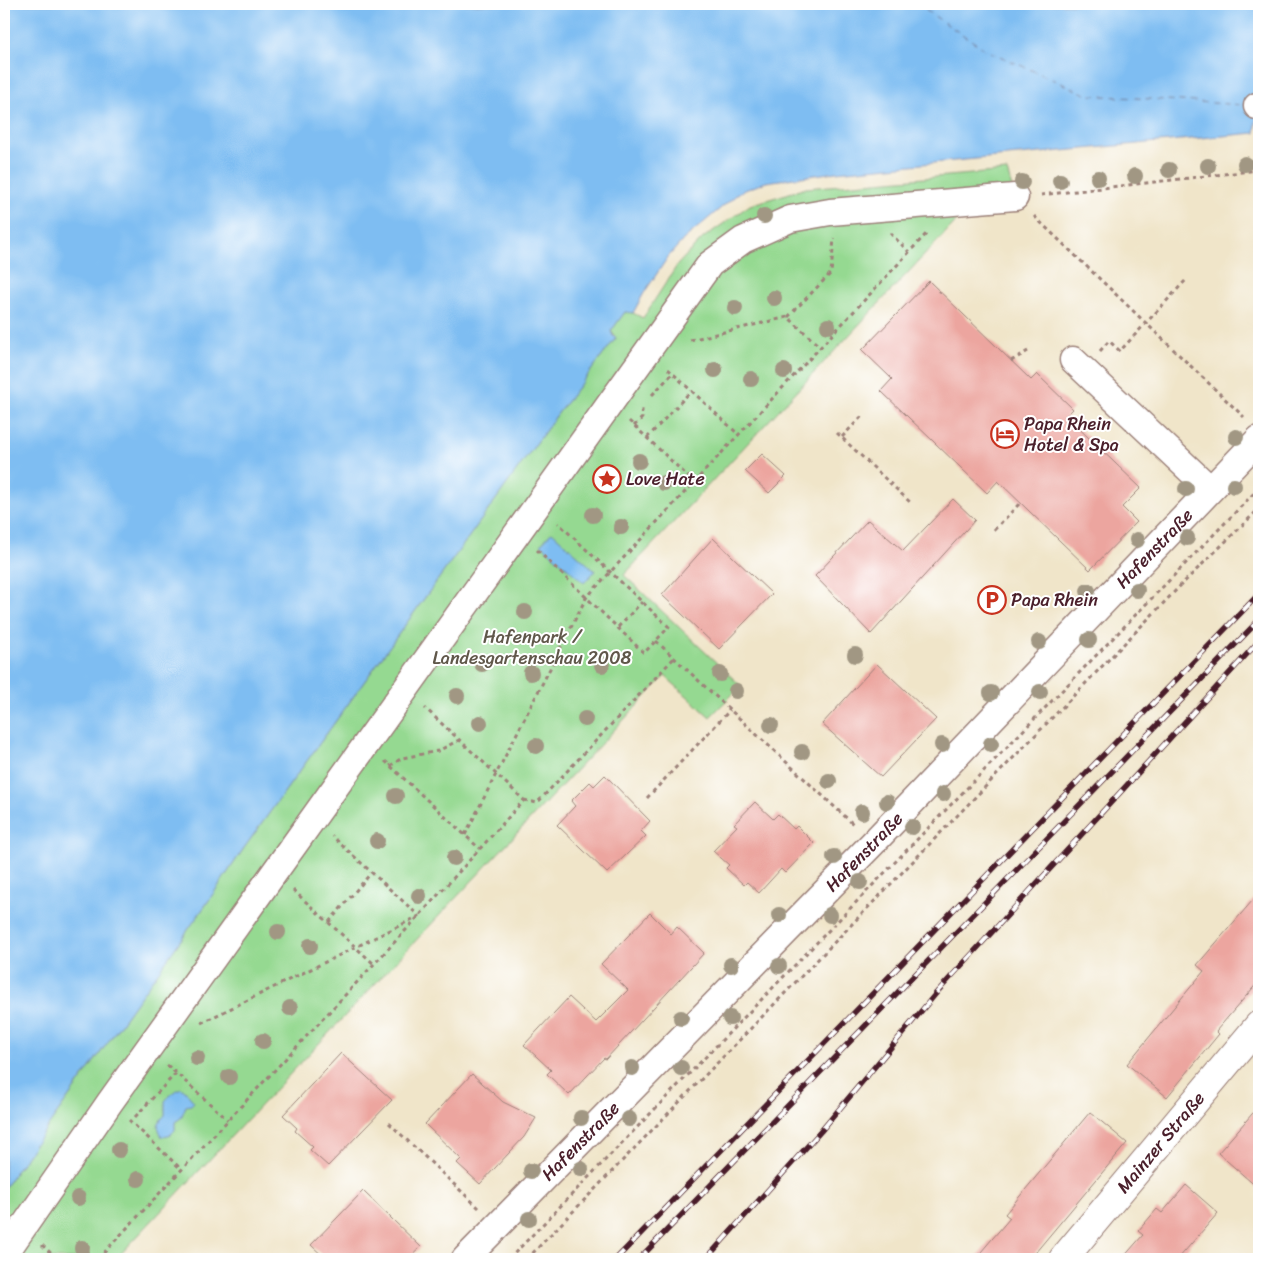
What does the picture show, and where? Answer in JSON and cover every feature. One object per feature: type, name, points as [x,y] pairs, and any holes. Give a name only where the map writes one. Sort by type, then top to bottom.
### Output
[{"type":"main road","name":"Mainzer Straße","points":[[1063,1259],[1259,1025]]},
{"type":"street","points":[[4,1255],[110,1102],[710,264],[743,240],[790,218],[957,201],[1016,198]]},
{"type":"street","points":[[1078,365],[1210,489]]},
{"type":"street","name":"Hafenstraße","points":[[464,1259],[873,843],[1259,439]]},
{"type":"path","points":[[1016,198],[1259,170]]},
{"type":"path","points":[[1016,198],[1245,418]]},
{"type":"path","points":[[465,835],[586,598],[957,201]]},
{"type":"path","points":[[648,350],[788,317],[831,273],[836,212]]},
{"type":"path","points":[[1078,365],[1109,341],[1120,351],[1186,280]]},
{"type":"path","points":[[788,317],[820,347]]},
{"type":"path","points":[[648,350],[739,435]]},
{"type":"path","points":[[1011,361],[1028,351]]},
{"type":"path","points":[[648,399],[673,373]]},
{"type":"path","points":[[647,438],[691,391]]},
{"type":"path","points":[[609,403],[694,482]]},
{"type":"path","points":[[634,426],[642,418],[642,406]]},
{"type":"path","points":[[842,437],[863,415]]},
{"type":"path","points":[[837,433],[911,503]]},
{"type":"path","points":[[509,1259],[896,864],[1259,488]]},
{"type":"path","points":[[994,530],[1020,503]]},
{"type":"path","points":[[518,532],[644,653],[669,627],[538,504]]},
{"type":"path","points":[[527,1259],[1182,584],[1259,509]]},
{"type":"path","points":[[618,628],[642,602]]},
{"type":"path","points":[[656,641],[896,864]]},
{"type":"path","points":[[405,690],[524,800],[537,802],[674,658]]},
{"type":"path","points":[[647,798],[730,710]]},
{"type":"path","points":[[390,766],[402,758],[438,751],[459,740]]},
{"type":"path","points":[[367,744],[480,849]]},
{"type":"path","points":[[98,1259],[419,916],[524,800]]},
{"type":"path","points":[[313,819],[419,916]]},
{"type":"path","points":[[329,922],[371,872]]},
{"type":"path","points":[[275,873],[374,964]]},
{"type":"path","points":[[200,1023],[419,916]]},
{"type":"path","points":[[148,1049],[228,1120]]},
{"type":"path","points":[[131,1121],[176,1073]]},
{"type":"path","points":[[110,1102],[181,1169]]},
{"type":"path","points":[[389,1123],[498,1226]]},
{"type":"green space","name":"Hafenpark / Landesgartenschau 2008","points":[[1007,171],[1015,197],[964,213],[624,575],[741,686],[710,717],[665,676],[116,1259],[4,1259],[4,1188],[205,906],[244,848],[559,412],[616,338],[611,331],[625,312],[629,311],[643,318],[678,264],[703,238],[750,205],[806,188]]},
{"type":"water","points":[[4,4],[1259,4],[1259,98],[1255,133],[836,172],[766,182],[740,192],[684,239],[668,257],[633,313],[625,312],[611,331],[616,338],[559,412],[244,848],[205,906],[4,1188]]},
{"type":"water","points":[[552,532],[595,571],[584,583],[541,544]]},
{"type":"water","points":[[181,1088],[194,1102],[186,1106],[181,1118],[175,1122],[175,1130],[169,1136],[162,1137],[158,1125],[165,1115],[165,1101]]},
{"type":"building","name":"Papa Rhein Hotel & Spa","points":[[929,281],[1031,380],[1037,374],[1073,409],[1066,416],[1141,488],[1122,507],[1137,522],[1090,570],[998,481],[987,493],[881,391],[892,379],[862,350]]},
{"type":"building","points":[[762,454],[786,476],[769,493],[745,471]]},
{"type":"building","points":[[953,499],[975,520],[871,634],[815,576],[868,520],[903,551]]},
{"type":"building","points":[[713,538],[772,594],[719,649],[662,595]]},
{"type":"building","points":[[877,664],[936,719],[881,777],[822,724]]},
{"type":"building","points":[[605,775],[650,821],[641,831],[646,836],[607,873],[557,825],[575,806],[571,801],[590,782],[594,786]]},
{"type":"building","points":[[755,802],[773,819],[778,814],[794,829],[797,826],[814,843],[785,873],[781,869],[759,893],[747,882],[744,885],[726,868],[729,865],[713,851],[737,826],[734,824]]},
{"type":"building","points":[[1259,893],[1259,981],[1216,1031],[1219,1034],[1167,1097],[1127,1064],[1204,971],[1197,965]]},
{"type":"building","points":[[650,913],[671,934],[677,927],[704,953],[606,1059],[604,1058],[569,1095],[547,1074],[551,1070],[524,1045],[569,997],[596,1022],[628,990],[601,964]]},
{"type":"building","points":[[341,1053],[392,1100],[328,1166],[310,1150],[313,1147],[295,1131],[297,1128],[283,1115]]},
{"type":"building","points":[[472,1074],[503,1102],[536,1118],[524,1137],[480,1184],[457,1163],[461,1159],[425,1124]]},
{"type":"building","points":[[1259,1106],[1259,1189],[1218,1153]]},
{"type":"building","points":[[1090,1112],[1127,1143],[1030,1259],[975,1259],[1010,1218],[1005,1214]]},
{"type":"building","points":[[1186,1185],[1218,1213],[1178,1259],[1122,1259],[1143,1235],[1138,1231],[1157,1209],[1162,1213]]},
{"type":"building","points":[[363,1191],[421,1247],[408,1259],[326,1259],[311,1245]]},
{"type":"ferry route","points":[[916,4],[986,50],[1088,95],[1244,105]]},
{"type":"railway","points":[[616,1259],[1259,594]]},
{"type":"railway","points":[[639,1259],[1259,620]]},
{"type":"railway","points":[[706,1259],[821,1131],[938,991],[1259,641]]},
{"type":"place","name":"Papa Rhein Hotel & Spa","points":[[1005,434]]},
{"type":"place","name":"Love Hate","points":[[607,479]]},
{"type":"place","name":"Papa Rhein","points":[[992,600]]}]
